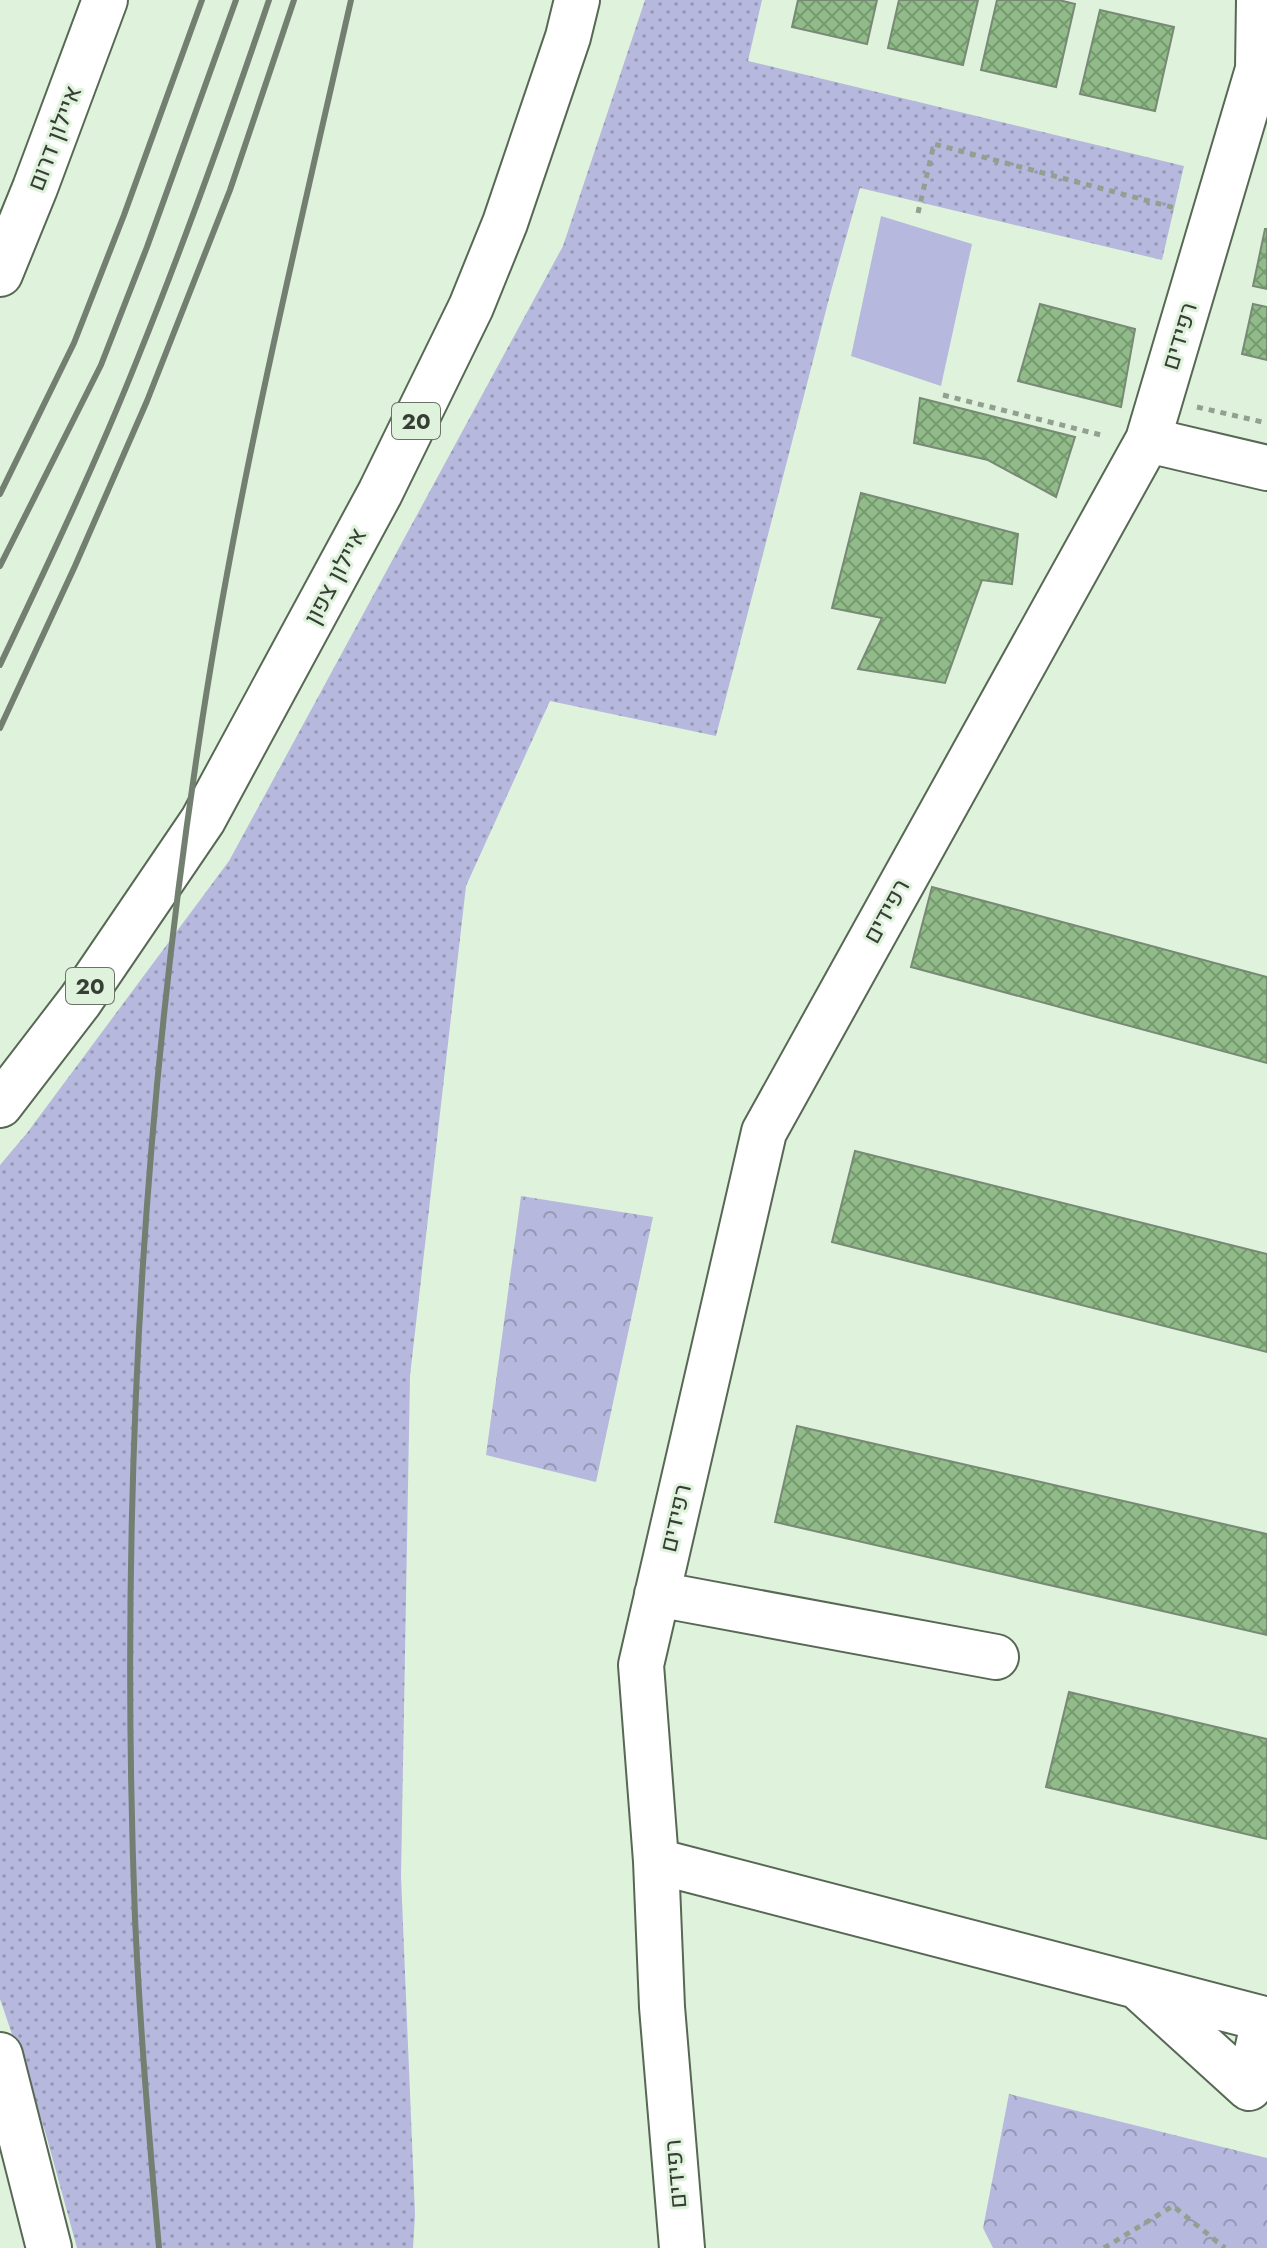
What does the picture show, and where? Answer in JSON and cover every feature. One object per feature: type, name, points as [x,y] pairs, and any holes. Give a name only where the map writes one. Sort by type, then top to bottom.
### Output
[{"type":"main road","name":"איילון דרום","points":[[0,274],[105,0]]},
{"type":"main road","name":"איילון צפון","points":[[0,1105],[80,1001],[196,831],[373,507],[471,307],[505,223],[568,37],[577,0]]},
{"type":"main road","name":"רפידים","points":[[682,2248],[662,2007],[656,1861],[641,1665],[764,1132],[1148,440],[1258,69],[1259,0]]},
{"type":"main road","points":[[1148,440],[1267,468]]},
{"type":"main road","points":[[657,1594],[996,1657]]},
{"type":"main road","points":[[656,1861],[1264,2019],[1258,2094]]},
{"type":"main road","points":[[1138,1987],[1258,2094]]},
{"type":"main road","points":[[0,2055],[49,2248]]},
{"type":"path","points":[[918,213],[934,144],[1214,218]]},
{"type":"path","points":[[943,395],[1116,439],[1148,440]]},
{"type":"path","points":[[1161,398],[1267,423]]},
{"type":"path","points":[[1104,2248],[1173,2206],[1225,2248]]},
{"type":"green space","points":[[645,0],[762,0],[748,61],[1184,166],[1162,260],[860,188],[716,736],[550,701],[466,886],[410,1376],[401,1876],[415,2214],[413,2248],[77,2248],[45,2131],[0,1999],[0,1165],[229,861],[563,246]]},
{"type":"green space","points":[[881,216],[972,244],[941,386],[851,356]]},
{"type":"green space","points":[[521,1196],[653,1217],[596,1482],[486,1455]]},
{"type":"green space","points":[[1009,2094],[1267,2158],[1267,2248],[993,2248],[983,2228]]},
{"type":"building","points":[[798,0],[877,0],[867,44],[792,27]]},
{"type":"building","points":[[899,0],[978,0],[963,65],[888,48]]},
{"type":"building","points":[[997,0],[1059,0],[1075,4],[1056,87],[981,70]]},
{"type":"building","points":[[1100,10],[1174,27],[1155,111],[1080,94]]},
{"type":"building","points":[[1267,229],[1267,289],[1253,286]]},
{"type":"building","points":[[1040,304],[1135,329],[1121,407],[1018,381]]},
{"type":"building","points":[[1253,304],[1267,307],[1267,360],[1242,354]]},
{"type":"building","points":[[920,398],[1075,437],[1056,497],[988,460],[914,443]]},
{"type":"building","points":[[861,493],[1018,534],[1012,584],[982,580],[945,683],[858,669],[882,618],[832,608]]},
{"type":"building","points":[[932,887],[1267,977],[1267,1063],[911,967]]},
{"type":"building","points":[[855,1151],[1267,1254],[1267,1352],[832,1242]]},
{"type":"building","points":[[797,1426],[1267,1534],[1267,1635],[775,1522]]},
{"type":"building","points":[[1069,1692],[1267,1739],[1267,1839],[1046,1787]]},
{"type":"railway","points":[[0,494],[74,343],[202,0]]},
{"type":"railway","points":[[0,566],[101,365],[236,0]]},
{"type":"railway","points":[[0,665],[54,551],[137,360],[206,181],[269,0]]},
{"type":"railway","points":[[0,728],[147,401],[230,190],[294,0]]},
{"type":"railway","points":[[159,2248],[139,2000],[131,1772],[133,1478],[149,1185],[178,893],[213,654],[267,372],[351,0]]}]
